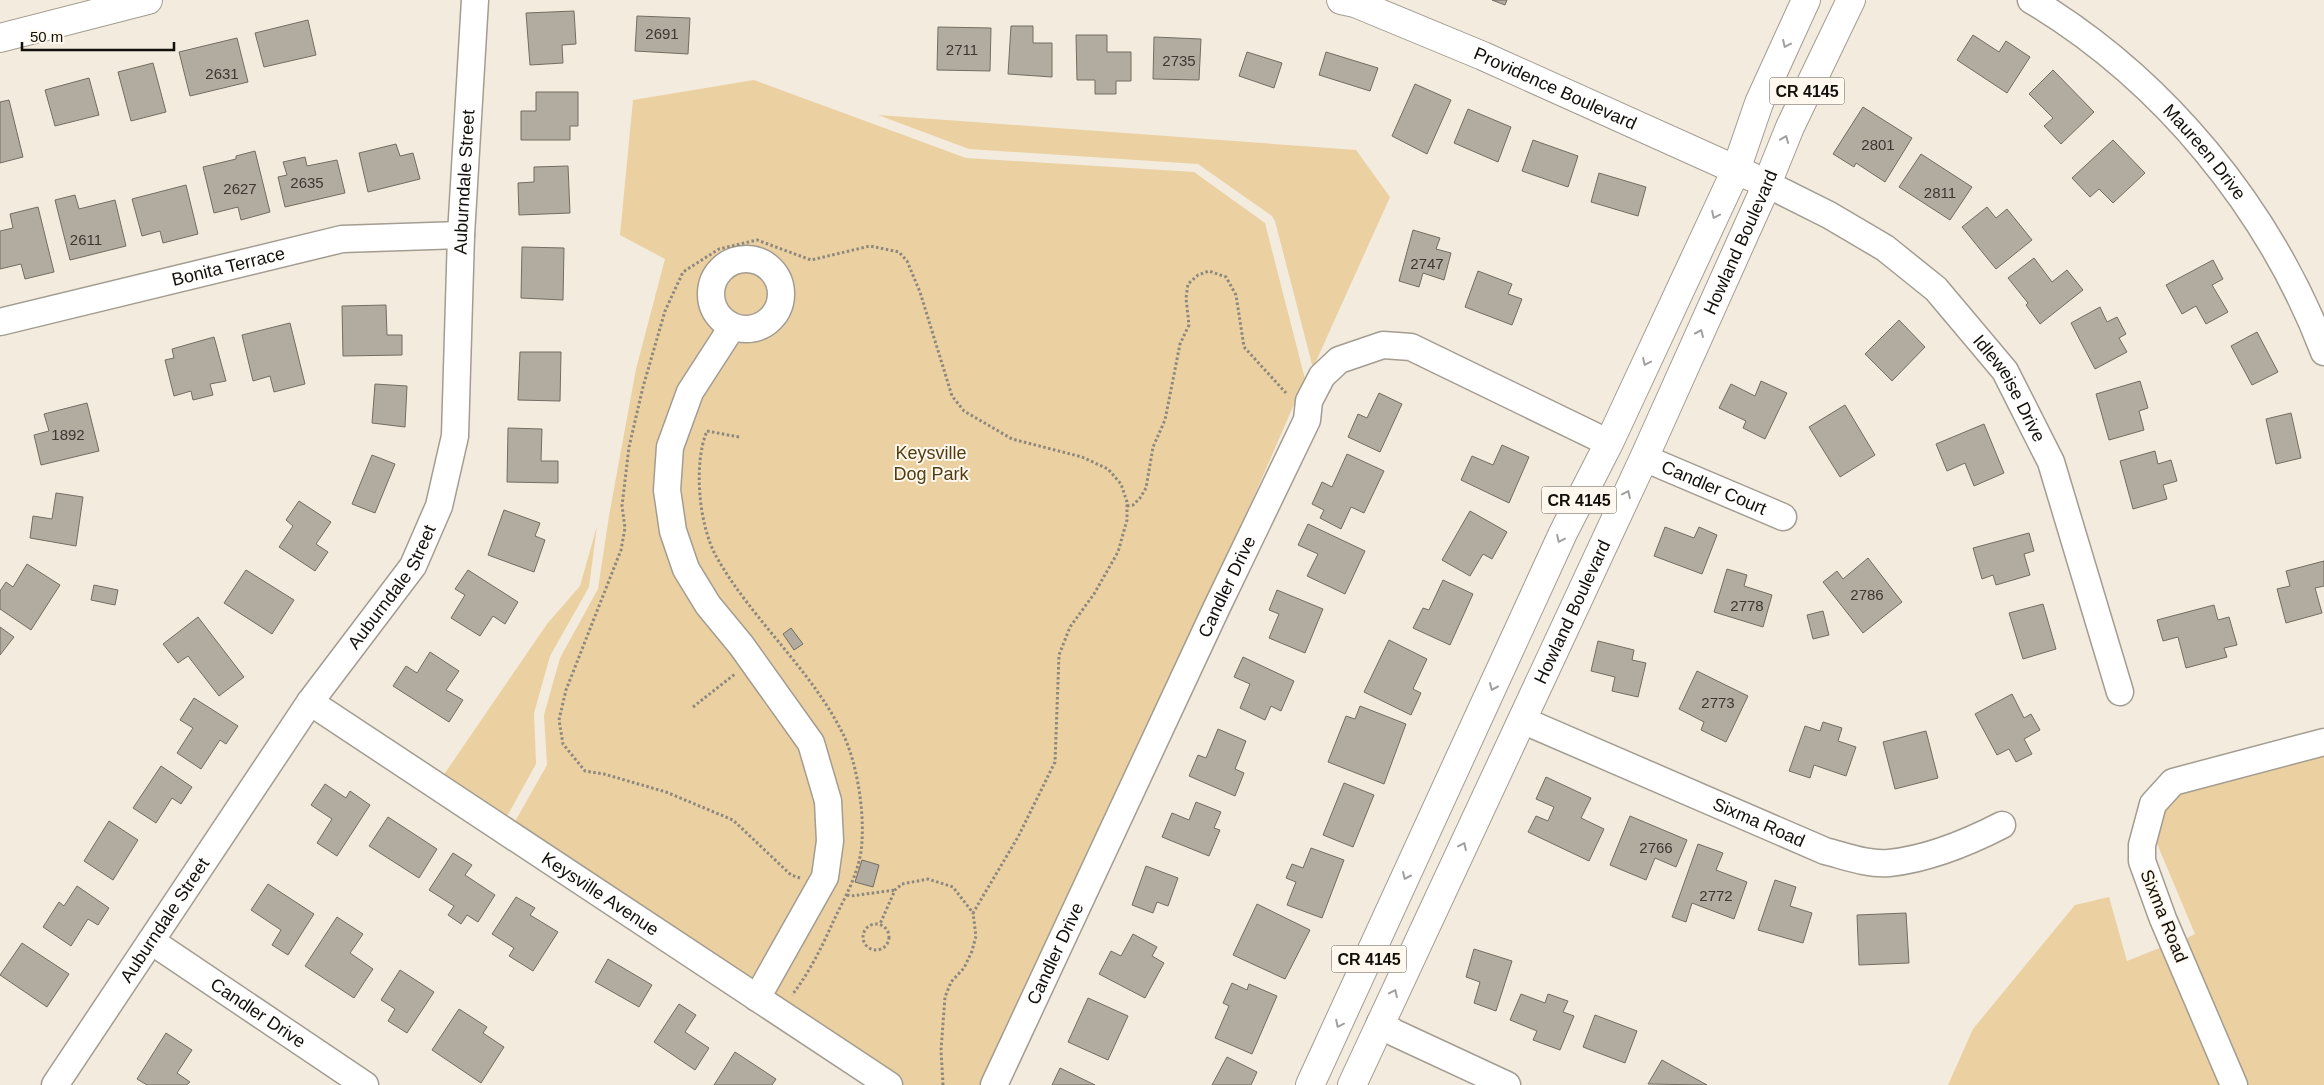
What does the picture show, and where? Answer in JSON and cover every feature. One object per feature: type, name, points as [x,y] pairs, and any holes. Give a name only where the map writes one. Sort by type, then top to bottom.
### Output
[{"type":"main road","points":[[0,38],[148,0]]},
{"type":"main road","name":"Providence Boulevard","points":[[1340,0],[1356,3],[1484,56],[1767,184]]},
{"type":"main road","name":"Howland Boulevard","points":[[1310,1085],[1563,533],[1609,443],[1736,170],[1759,103],[1806,0]]},
{"type":"main road","name":"Howland Boulevard","points":[[1352,1085],[1644,458],[1767,184],[1790,127],[1851,0]]},
{"type":"street","name":"Auburndale Street","points":[[55,1085],[310,702],[413,566],[439,506],[455,436],[461,235],[475,0]]},
{"type":"street","name":"Maureen Drive","points":[[2031,0],[2070,24],[2143,83],[2221,169],[2270,239],[2311,318],[2324,352]]},
{"type":"street","name":"Idleweise Drive","points":[[1767,184],[1829,215],[1885,248],[1936,289],[2005,371],[2051,462],[2120,692]]},
{"type":"street","name":"Bonita Terrace","points":[[0,322],[342,239],[461,235]]},
{"type":"street","points":[[732,327],[690,392],[670,447],[666,490],[673,531],[686,570],[708,605],[741,645],[811,743],[828,801],[830,841],[825,877],[757,998]]},
{"type":"street","name":"Candler Drive","points":[[994,1085],[1212,618],[1307,420],[1309,401],[1322,376],[1339,360],[1383,345],[1411,347],[1609,443]]},
{"type":"street","name":"Candler Court","points":[[1644,458],[1783,517]]},
{"type":"street","name":"Keysville Avenue","points":[[310,702],[889,1085]]},
{"type":"street","name":"Sixma Road","points":[[1522,720],[1825,851],[1861,860],[1888,863],[1936,853],[1978,838],[2002,825]]},
{"type":"street","name":"Sixma Road","points":[[2234,1085],[2163,919],[2142,861],[2142,844],[2153,804],[2173,782],[2324,742]]},
{"type":"street","name":"Candler Drive","points":[[151,941],[364,1085]]},
{"type":"street","points":[[1380,1024],[1507,1085]]},
{"type":"path","points":[[806,880],[791,875],[733,820],[666,792],[604,774],[585,771],[564,744],[559,720],[566,690],[621,550],[625,528],[622,506],[629,448],[643,386],[664,311],[683,272],[718,249],[757,240],[810,260],[870,246],[899,252],[907,261],[920,292],[952,396],[964,411],[1012,440],[1082,457],[1108,469],[1121,484],[1127,506],[1126,520],[1118,552],[1094,594],[1070,627],[1059,655],[1055,762],[1018,837],[973,913]]},
{"type":"path","points":[[1127,506],[1134,505],[1146,488],[1153,447],[1165,420],[1180,344],[1189,325],[1186,298],[1188,284],[1198,275],[1209,271],[1226,278],[1236,295],[1244,347],[1286,393]]},
{"type":"path","points":[[693,707],[738,671]]},
{"type":"path","points":[[880,924],[895,890],[902,884],[928,879],[953,887],[973,913],[976,936],[972,951],[964,968],[952,982],[945,997],[941,1050],[943,1085]]},
{"type":"path","points":[[840,892],[851,896],[895,890]]},
{"type":"path","points":[[880,924],[888,930],[889,942],[884,948],[871,950],[864,943],[863,934],[868,926],[880,924]]},
{"type":"green space","name":"Keysville Dog Park","points":[[754,80],[966,158],[1194,172],[1265,223],[1305,379],[1255,494],[982,1085],[904,1085],[513,825],[547,765],[544,715],[560,658],[598,589],[609,516],[636,369],[665,259],[620,235],[633,100]]},
{"type":"green space","points":[[878,115],[1356,150],[1390,197],[1313,368],[1275,221],[1272,216],[1198,164],[969,149]]},
{"type":"green space","points":[[597,526],[589,587],[550,656],[534,713],[536,764],[506,818],[443,776],[547,624],[580,586]]},
{"type":"green space","points":[[2324,752],[2324,1085],[2248,1085],[2185,939],[2195,934],[2155,839],[2164,809],[2179,791]]},
{"type":"green space","points":[[2109,897],[2127,961],[2162,947],[2222,1085],[1948,1085],[1973,1029],[2075,905]]},
{"type":"building","points":[[1492,0],[1507,0],[1505,5]]},
{"type":"building","points":[[574,11],[576,44],[562,45],[563,63],[530,65],[526,13]]},
{"type":"building","points":[[637,16],[690,18],[688,54],[635,51]]},
{"type":"building","points":[[308,20],[316,55],[264,67],[255,33]]},
{"type":"building","points":[[1011,26],[1033,26],[1033,43],[1052,43],[1052,77],[1008,74]]},
{"type":"building","points":[[938,27],[991,28],[990,71],[937,70]]},
{"type":"building","points":[[1076,35],[1107,35],[1107,52],[1131,52],[1131,81],[1116,81],[1116,94],[1095,94],[1095,80],[1077,80]]},
{"type":"building","points":[[1973,35],[1999,52],[2006,41],[2030,57],[2007,93],[1957,60]]},
{"type":"building","points":[[1154,37],[1201,39],[1199,80],[1153,79]]},
{"type":"building","points":[[237,38],[248,82],[190,96],[179,52]]},
{"type":"building","points":[[1247,52],[1282,63],[1274,88],[1239,76]]},
{"type":"building","points":[[1326,52],[1378,68],[1370,91],[1319,75]]},
{"type":"building","points":[[153,63],[166,112],[131,121],[118,72]]},
{"type":"building","points":[[2053,70],[2094,112],[2061,144],[2044,126],[2053,118],[2029,94]]},
{"type":"building","points":[[89,78],[99,115],[55,126],[45,90]]},
{"type":"building","points":[[1415,84],[1451,100],[1427,154],[1392,136]]},
{"type":"building","points":[[536,92],[578,92],[578,126],[570,126],[570,140],[521,140],[521,111],[536,111]]},
{"type":"building","points":[[9,100],[23,157],[0,163],[0,102]]},
{"type":"building","points":[[1863,107],[1912,138],[1885,182],[1856,163],[1854,167],[1833,154]]},
{"type":"building","points":[[1468,109],[1511,127],[1498,162],[1454,143]]},
{"type":"building","points":[[1533,140],[1578,156],[1568,187],[1522,171]]},
{"type":"building","points":[[2113,140],[2145,173],[2113,203],[2099,189],[2090,197],[2072,178]]},
{"type":"building","points":[[396,144],[400,156],[413,153],[420,179],[368,192],[359,153]]},
{"type":"building","points":[[255,151],[270,212],[241,220],[238,207],[214,213],[203,167],[236,159],[236,156]]},
{"type":"building","points":[[1921,154],[1972,187],[1950,220],[1899,187]]},
{"type":"building","points":[[305,157],[307,166],[337,160],[345,193],[285,207],[278,177],[287,175],[283,162]]},
{"type":"building","points":[[568,166],[570,213],[519,215],[518,183],[534,182],[534,167]]},
{"type":"building","points":[[1599,173],[1646,187],[1638,216],[1591,202]]},
{"type":"building","points":[[186,185],[198,234],[163,243],[160,231],[142,236],[132,199]]},
{"type":"building","points":[[75,195],[79,209],[115,200],[126,246],[70,260],[55,200]]},
{"type":"building","points":[[38,207],[54,272],[25,279],[21,264],[0,269],[0,231],[13,228],[10,214]]},
{"type":"building","points":[[1987,207],[1996,218],[2007,209],[2032,240],[1996,269],[1962,227]]},
{"type":"building","points":[[1413,230],[1440,238],[1436,249],[1451,253],[1444,280],[1423,273],[1419,287],[1399,281]]},
{"type":"building","points":[[522,247],[564,248],[563,300],[521,298]]},
{"type":"building","points":[[2034,258],[2052,282],[2067,270],[2083,290],[2040,324],[2026,305],[2028,303],[2008,278]]},
{"type":"building","points":[[2213,260],[2223,279],[2212,285],[2228,312],[2206,324],[2196,306],[2182,314],[2166,285]]},
{"type":"building","points":[[1478,271],[1512,284],[1508,294],[1522,299],[1512,325],[1465,307]]},
{"type":"building","points":[[386,305],[387,335],[402,335],[402,355],[343,356],[342,306]]},
{"type":"building","points":[[2100,307],[2107,322],[2117,317],[2126,334],[2119,338],[2127,352],[2095,369],[2071,323]]},
{"type":"building","points":[[1899,320],[1925,347],[1892,381],[1865,354]]},
{"type":"building","points":[[290,323],[305,384],[274,392],[270,376],[253,381],[242,335]]},
{"type":"building","points":[[2257,332],[2278,372],[2252,385],[2231,346]]},
{"type":"building","points":[[214,337],[226,381],[210,384],[213,395],[193,400],[191,391],[174,396],[165,360],[174,358],[172,349]]},
{"type":"building","points":[[520,352],[561,352],[560,401],[518,400]]},
{"type":"building","points":[[1761,381],[1787,393],[1765,439],[1743,428],[1746,421],[1719,408],[1731,384],[1755,396]]},
{"type":"building","points":[[2140,381],[2148,408],[2139,411],[2144,430],[2109,440],[2096,394]]},
{"type":"building","points":[[375,384],[407,386],[405,427],[372,423]]},
{"type":"building","points":[[1379,393],[1402,404],[1380,452],[1348,437],[1358,414],[1367,418]]},
{"type":"building","points":[[87,403],[99,451],[41,465],[34,435],[49,431],[44,414]]},
{"type":"building","points":[[1845,405],[1875,455],[1840,477],[1809,427]]},
{"type":"building","points":[[2291,413],[2301,458],[2276,464],[2266,419]]},
{"type":"building","points":[[1984,424],[2004,473],[1974,486],[1965,463],[1947,471],[1936,444]]},
{"type":"building","points":[[508,428],[542,429],[541,461],[558,461],[558,483],[507,482]]},
{"type":"building","points":[[1502,445],[1529,457],[1509,503],[1461,480],[1472,456],[1493,465]]},
{"type":"building","points":[[2155,451],[2158,464],[2171,460],[2177,481],[2163,485],[2167,499],[2133,509],[2120,461]]},
{"type":"building","points":[[1347,454],[1384,471],[1364,513],[1351,507],[1341,529],[1320,518],[1324,510],[1312,504],[1322,482],[1332,487]]},
{"type":"building","points":[[372,455],[395,464],[375,513],[352,504]]},
{"type":"building","points":[[56,493],[83,497],[76,546],[30,538],[33,516],[52,519]]},
{"type":"building","points":[[299,501],[331,522],[316,544],[328,552],[315,571],[279,547],[293,526],[286,520]]},
{"type":"building","points":[[504,510],[540,523],[535,536],[545,540],[534,572],[488,555]]},
{"type":"building","points":[[1470,511],[1507,532],[1492,559],[1483,554],[1470,576],[1442,560]]},
{"type":"building","points":[[1308,524],[1365,551],[1345,594],[1307,576],[1318,554],[1298,545]]},
{"type":"building","points":[[1665,527],[1694,538],[1699,527],[1717,535],[1702,574],[1654,556]]},
{"type":"building","points":[[2029,533],[2034,551],[2024,554],[2030,575],[1996,585],[1993,575],[1982,579],[1973,548]]},
{"type":"building","points":[[1868,558],[1902,602],[1863,633],[1823,582],[1837,571],[1843,579]]},
{"type":"building","points":[[2324,561],[2324,586],[2315,588],[2322,613],[2286,623],[2277,589],[2290,586],[2286,571]]},
{"type":"building","points":[[27,564],[60,585],[31,630],[0,609],[0,591],[6,582],[13,587]]},
{"type":"building","points":[[1727,569],[1747,575],[1744,586],[1772,595],[1763,627],[1714,612]]},
{"type":"building","points":[[246,570],[294,600],[272,634],[224,603]]},
{"type":"building","points":[[468,570],[518,602],[505,624],[493,616],[480,636],[451,618],[465,595],[455,589]]},
{"type":"building","points":[[1443,580],[1473,594],[1450,645],[1413,628],[1423,608],[1429,610]]},
{"type":"building","points":[[94,585],[118,590],[115,605],[91,600]]},
{"type":"building","points":[[1277,590],[1323,609],[1305,653],[1269,638],[1279,614],[1269,610]]},
{"type":"building","points":[[2043,604],[2056,649],[2023,659],[2009,613]]},
{"type":"building","points":[[2214,605],[2218,620],[2229,617],[2237,645],[2224,648],[2227,657],[2186,668],[2178,637],[2163,641],[2157,620]]},
{"type":"building","points":[[1823,611],[1829,635],[1813,639],[1807,615]]},
{"type":"building","points":[[198,617],[244,677],[219,696],[188,656],[178,663],[163,644]]},
{"type":"building","points":[[0,627],[14,637],[0,655]]},
{"type":"building","points":[[791,628],[803,644],[794,650],[783,634]]},
{"type":"building","points":[[1389,640],[1427,659],[1413,689],[1421,693],[1411,715],[1364,692]]},
{"type":"building","points":[[1598,641],[1634,650],[1632,660],[1646,663],[1638,697],[1612,691],[1615,677],[1591,671]]},
{"type":"building","points":[[430,652],[459,671],[446,690],[463,700],[449,722],[393,686],[406,666],[417,673]]},
{"type":"building","points":[[1243,657],[1294,681],[1281,711],[1271,706],[1265,720],[1240,708],[1250,684],[1234,677]]},
{"type":"building","points":[[1697,671],[1748,696],[1726,742],[1701,730],[1704,722],[1679,709]]},
{"type":"building","points":[[2012,694],[2024,718],[2031,714],[2040,730],[2024,739],[2032,754],[2016,762],[2009,749],[1997,755],[1975,714]]},
{"type":"building","points":[[194,698],[238,726],[226,744],[220,740],[201,769],[177,753],[193,728],[180,720]]},
{"type":"building","points":[[1360,706],[1406,724],[1384,784],[1328,762],[1346,716],[1355,719]]},
{"type":"building","points":[[1823,722],[1842,728],[1838,741],[1856,747],[1846,776],[1814,765],[1810,778],[1789,771],[1805,726],[1820,731]]},
{"type":"building","points":[[1218,729],[1246,741],[1235,769],[1244,773],[1235,796],[1189,776],[1198,755],[1206,758]]},
{"type":"building","points":[[1926,731],[1938,778],[1895,789],[1883,742]]},
{"type":"building","points":[[161,766],[192,787],[181,804],[172,798],[156,823],[133,808]]},
{"type":"building","points":[[1546,777],[1591,798],[1581,818],[1604,829],[1589,861],[1528,832],[1536,816],[1548,821],[1554,807],[1536,799]]},
{"type":"building","points":[[1344,783],[1374,795],[1353,847],[1323,835]]},
{"type":"building","points":[[325,784],[346,798],[350,791],[370,805],[337,856],[317,843],[332,819],[311,805]]},
{"type":"building","points":[[1196,802],[1221,812],[1214,828],[1220,830],[1209,856],[1162,837],[1172,813],[1189,820]]},
{"type":"building","points":[[1630,816],[1687,840],[1676,867],[1655,858],[1646,880],[1610,865]]},
{"type":"building","points":[[388,817],[437,849],[419,878],[369,846]]},
{"type":"building","points":[[109,821],[138,840],[113,880],[84,861]]},
{"type":"building","points":[[1698,844],[1723,853],[1716,870],[1747,882],[1734,919],[1692,903],[1686,922],[1672,917]]},
{"type":"building","points":[[1311,848],[1344,860],[1322,918],[1287,905],[1296,882],[1286,878],[1292,864],[1303,868]]},
{"type":"building","points":[[453,853],[472,865],[465,875],[495,895],[478,922],[467,915],[461,924],[448,915],[454,906],[429,890]]},
{"type":"building","points":[[862,860],[879,865],[873,887],[855,882]]},
{"type":"building","points":[[1146,866],[1178,878],[1168,906],[1157,902],[1153,913],[1132,905]]},
{"type":"building","points":[[1775,880],[1796,887],[1790,906],[1812,913],[1803,943],[1758,930]]},
{"type":"building","points":[[268,884],[314,914],[288,955],[272,945],[281,930],[251,910]]},
{"type":"building","points":[[77,886],[109,908],[98,925],[88,919],[71,946],[43,927],[59,902],[64,906]]},
{"type":"building","points":[[516,897],[535,908],[530,915],[558,932],[533,971],[509,956],[514,948],[492,934]]},
{"type":"building","points":[[1257,904],[1310,930],[1285,979],[1233,955]]},
{"type":"building","points":[[1906,913],[1909,963],[1859,965],[1857,915]]},
{"type":"building","points":[[337,917],[363,934],[350,953],[373,969],[354,998],[305,966]]},
{"type":"building","points":[[1133,934],[1157,947],[1152,956],[1164,963],[1145,998],[1099,974],[1111,951],[1121,956]]},
{"type":"building","points":[[22,943],[69,974],[47,1007],[0,975]]},
{"type":"building","points":[[1474,949],[1512,961],[1496,1011],[1474,1003],[1480,982],[1466,977]]},
{"type":"building","points":[[608,959],[652,985],[639,1007],[595,982]]},
{"type":"building","points":[[400,970],[434,992],[407,1033],[388,1021],[395,1009],[381,1000]]},
{"type":"building","points":[[1232,983],[1247,990],[1249,984],[1277,996],[1252,1054],[1215,1038],[1229,1006],[1223,1003]]},
{"type":"building","points":[[1521,994],[1545,1003],[1548,994],[1568,1001],[1563,1012],[1574,1016],[1560,1050],[1533,1040],[1537,1031],[1510,1020]]},
{"type":"building","points":[[1088,998],[1128,1016],[1108,1060],[1068,1042]]},
{"type":"building","points":[[679,1004],[696,1015],[685,1032],[709,1048],[695,1070],[654,1042]]},
{"type":"building","points":[[459,1009],[487,1027],[483,1033],[504,1047],[481,1083],[432,1050]]},
{"type":"building","points":[[1595,1015],[1637,1031],[1625,1063],[1583,1047]]},
{"type":"building","points":[[166,1033],[192,1050],[177,1073],[190,1082],[187,1085],[147,1085],[137,1079]]},
{"type":"building","points":[[735,1052],[776,1079],[772,1085],[714,1085]]},
{"type":"building","points":[[1227,1057],[1257,1072],[1251,1085],[1212,1085]]},
{"type":"building","points":[[1662,1060],[1707,1085],[1648,1084]]},
{"type":"building","points":[[1060,1068],[1095,1085],[1052,1085]]}]
